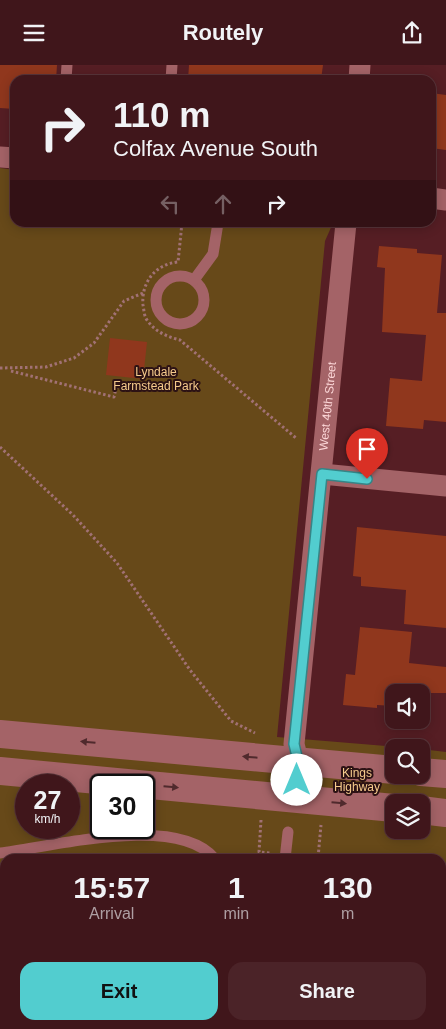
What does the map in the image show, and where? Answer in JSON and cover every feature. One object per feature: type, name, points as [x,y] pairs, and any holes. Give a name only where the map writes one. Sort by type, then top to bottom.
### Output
[{"type":"street","name":"West 40th Street","points":[[295,799],[298,761],[294,744],[346,227]]},
{"type":"street","points":[[322,474],[446,486]]},
{"type":"street","points":[[0,734],[385,769]]},
{"type":"street","points":[[0,771],[385,807]]},
{"type":"street","points":[[430,773],[446,774]]},
{"type":"street","points":[[430,811],[446,813]]},
{"type":"lane","points":[[194,280],[213,254],[217,227]]},
{"type":"lane","points":[[184,276],[194,280],[201,288],[204,299],[202,310],[196,319],[186,324],[175,325],[165,320],[158,312],[155,301],[160,286],[173,277],[184,276]]},
{"type":"lane","points":[[286,854],[288,832]]},
{"type":"lane","points":[[0,853],[107,836],[147,835],[181,840],[209,851],[211,854]]},
{"type":"path","points":[[182,227],[178,262],[169,263],[155,271],[144,287],[146,319],[152,326],[169,337],[180,340],[296,438]]},
{"type":"path","points":[[6,369],[46,367],[74,358],[94,343],[124,301],[143,293]]},
{"type":"path","points":[[0,368],[114,397],[117,383]]},
{"type":"path","points":[[0,447],[73,515],[117,563],[190,670],[231,721],[261,737]]},
{"type":"green space","name":"Lyndale Farmstead Park","points":[[0,168],[10,169],[10,227],[331,227],[325,241],[277,737],[385,746],[385,784],[430,784],[430,750],[446,752],[446,854],[0,854]]},
{"type":"building","points":[[0,65],[57,65],[56,75],[10,75],[10,109],[0,108]]},
{"type":"building","points":[[189,65],[323,65],[322,75],[188,75]]},
{"type":"building","points":[[436,94],[446,95],[446,150],[436,149]]},
{"type":"building","points":[[379,246],[417,249],[417,253],[442,255],[437,313],[446,313],[446,422],[424,420],[423,429],[386,426],[390,378],[422,381],[426,335],[382,332],[385,268],[377,267]]},
{"type":"building","points":[[110,338],[147,342],[143,379],[106,375]]},
{"type":"building","points":[[357,527],[446,536],[446,628],[404,624],[406,590],[361,586],[361,577],[353,576]]},
{"type":"building","points":[[360,627],[412,632],[409,663],[446,667],[446,693],[430,693],[430,684],[385,684],[385,705],[377,705],[377,708],[343,705],[346,674],[355,675]]},
{"type":"route","points":[[297,780],[298,761],[294,744],[322,474],[367,479]]},
{"type":"park label","name":"Kings Highway","points":[[357,780]]}]
